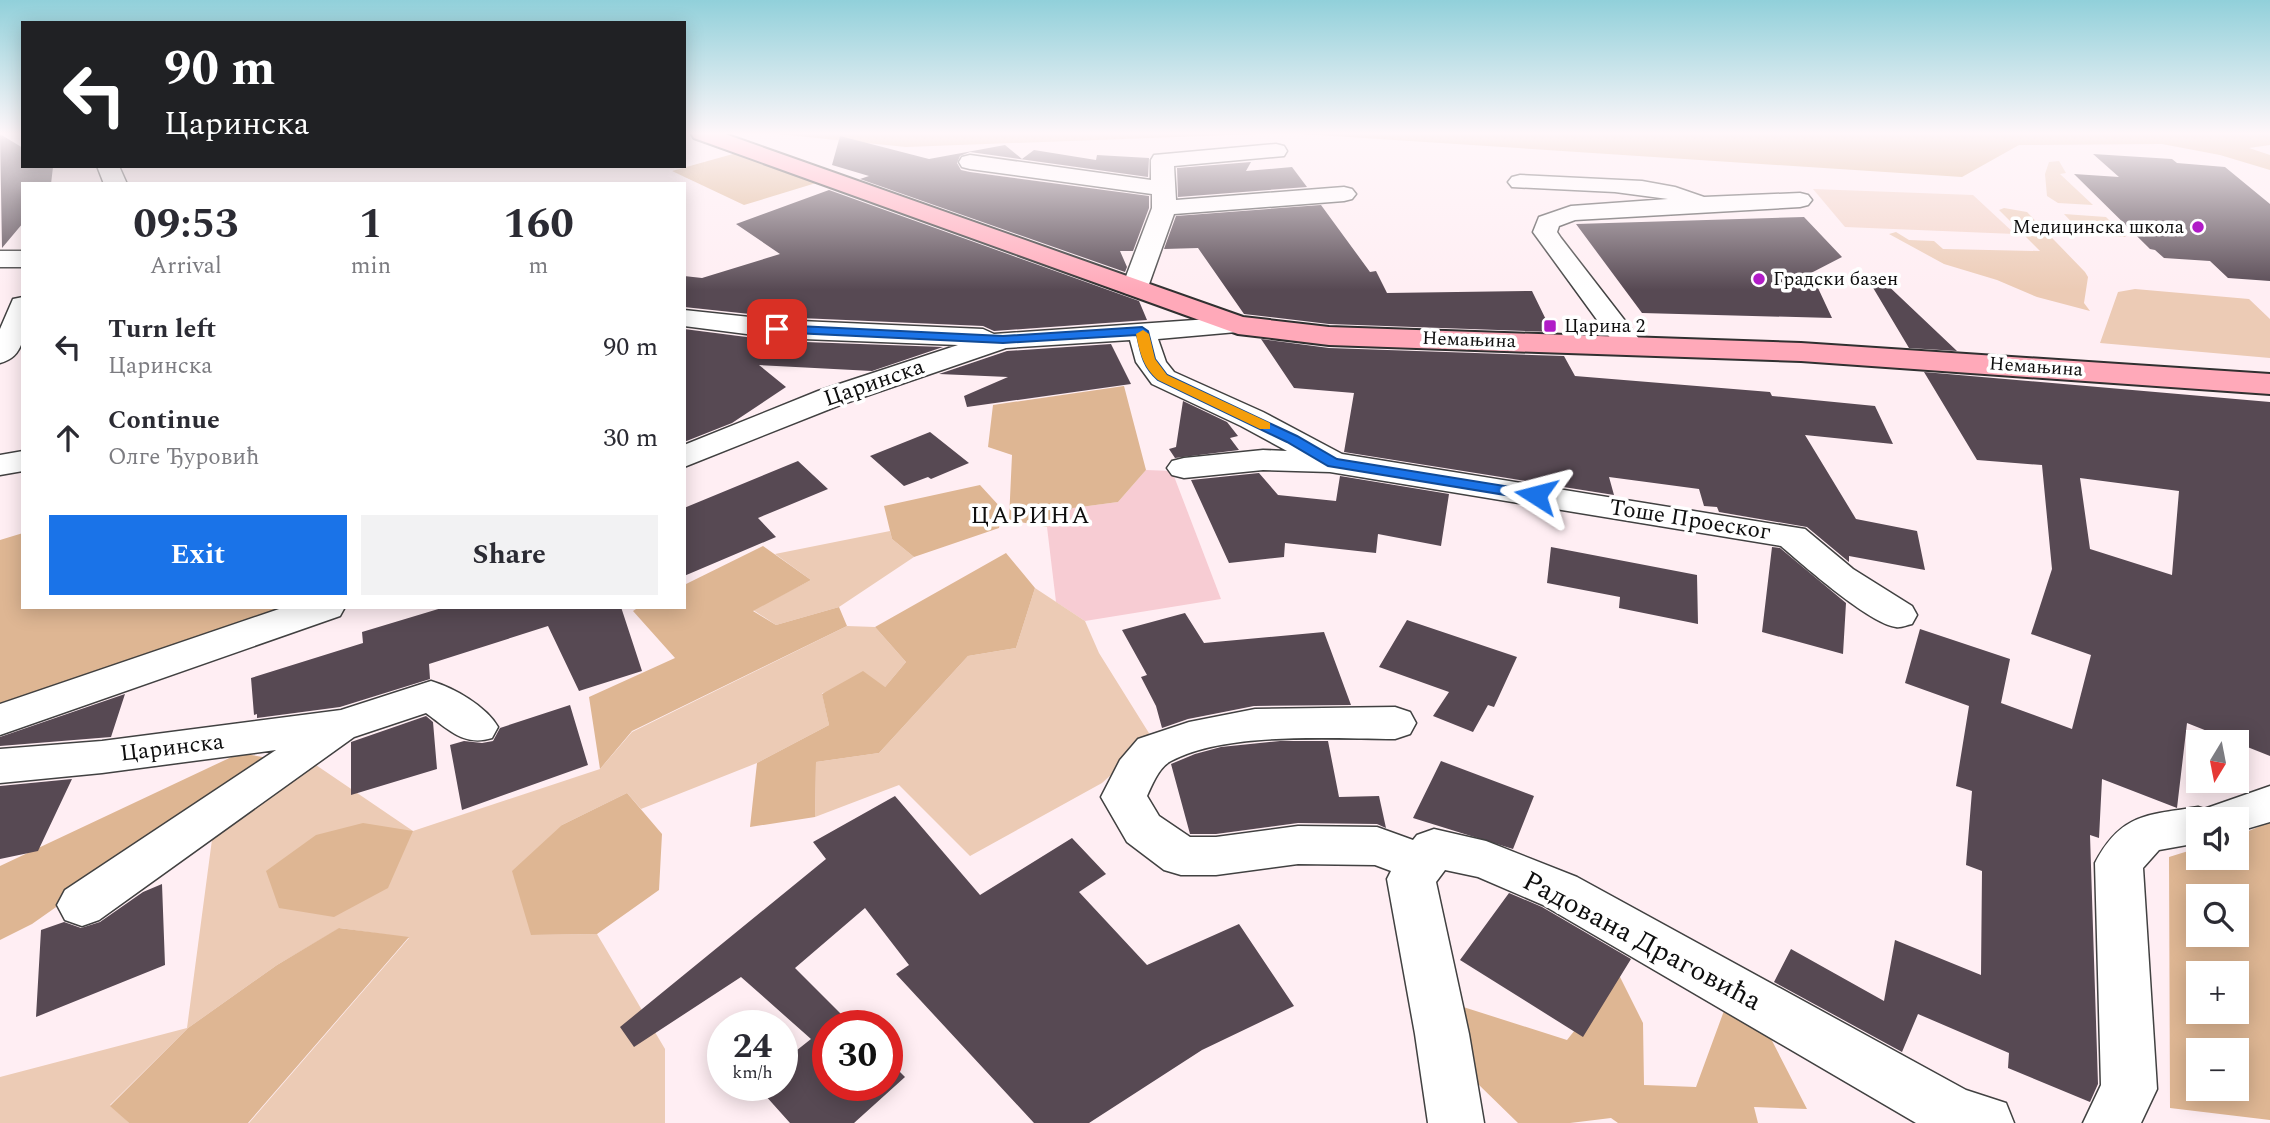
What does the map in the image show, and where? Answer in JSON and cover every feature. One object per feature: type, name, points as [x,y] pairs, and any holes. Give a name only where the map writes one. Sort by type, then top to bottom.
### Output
[{"type":"main road","name":"Немањина","points":[[851,185],[1238,325],[1329,336],[1629,344],[1933,360],[2270,384]]},
{"type":"street","points":[[1096,185],[1164,198],[1344,194]]},
{"type":"street","points":[[1135,287],[1164,198],[1163,185]]},
{"type":"street","points":[[1581,185],[1663,190],[1687,196],[1700,204]]},
{"type":"street","points":[[1629,344],[1549,240],[1545,232],[1548,222],[1571,213],[1800,200]]},
{"type":"street","points":[[0,259],[21,258]]},
{"type":"street","points":[[10,353],[21,312]]},
{"type":"street","points":[[686,318],[777,329],[1003,340]]},
{"type":"street","name":"Царинска","points":[[686,456],[828,398],[1003,340],[1238,325]]},
{"type":"street","name":"Тоше Проеског","points":[[1142,331],[1148,359],[1153,369],[1163,378],[1300,443],[1333,463]]},
{"type":"street","name":"Тоше Проеског","points":[[1184,468],[1263,460],[1333,463],[1792,537],[1840,578],[1898,615]]},
{"type":"street","points":[[0,465],[21,461]]},
{"type":"street","points":[[0,720],[320,609]]},
{"type":"street","name":"Царинска","points":[[0,766],[102,757],[343,725],[431,696],[477,727]]},
{"type":"street","points":[[1395,723],[1255,725],[1204,733],[1153,750],[1136,772],[1124,797],[1143,829],[1181,856],[1216,856],[1298,845],[1377,846],[1423,863],[1411,879],[1442,1034],[1456,1123]]},
{"type":"street","name":"Царинска","points":[[82,905],[343,725]]},
{"type":"street","points":[[2249,810],[2270,804]]},
{"type":"street","points":[[2111,1123],[2129,1089],[2119,863],[2145,835],[2186,827]]},
{"type":"street","name":"Радована Драговића","points":[[1423,863],[1434,848],[1486,860],[1560,891],[1956,1115],[1986,1123]]},
{"type":"shaded area","points":[[703,185],[808,185],[744,205]]},
{"type":"shaded area","points":[[2046,185],[2072,185],[2093,205],[2058,203],[2047,196]]},
{"type":"shaded area","points":[[1813,189],[1973,195],[2015,234],[1845,227]]},
{"type":"shaded area","points":[[2004,208],[2027,212],[2085,272],[2088,277],[2084,303],[2090,311],[2037,297],[1997,280],[1944,264],[1889,234],[1896,232],[1909,240],[1934,241],[1943,249],[2040,251],[1999,210]]},
{"type":"shaded area","points":[[2064,214],[2106,217],[2126,237],[2083,234]]},
{"type":"shaded area","points":[[2135,289],[2249,299],[2270,319],[2270,358],[2100,343],[2118,292]]},
{"type":"shaded area","points":[[1124,386],[1146,470],[1118,502],[1073,508],[1047,527],[1009,520],[1012,455],[988,447],[993,405]]},
{"type":"shaded area","points":[[1146,470],[1172,471],[1221,599],[1085,621],[1056,602],[1047,527],[1073,508],[1118,502]]},
{"type":"shaded area","points":[[980,485],[1002,509],[999,528],[914,557],[892,539],[884,506]]},
{"type":"shaded area","points":[[890,531],[892,539],[914,557],[839,607],[776,625],[753,610],[811,580],[775,554]]},
{"type":"shaded area","points":[[21,534],[21,609],[289,609],[0,707],[0,540]]},
{"type":"shaded area","points":[[763,546],[811,580],[753,611],[776,625],[839,607],[847,626],[632,731],[600,769],[589,697],[675,658],[633,611],[686,609],[686,584]]},
{"type":"shaded area","points":[[1006,553],[1035,588],[1016,648],[968,656],[879,753],[816,762],[815,817],[750,827],[757,763],[829,725],[822,694],[863,671],[885,687],[906,662],[875,627]]},
{"type":"shaded area","points":[[1035,588],[1085,621],[1099,653],[1152,738],[1102,783],[970,856],[899,785],[815,817],[816,762],[879,753],[968,656],[1016,648]]},
{"type":"shaded area","points":[[847,626],[875,627],[906,662],[885,687],[822,693],[829,725],[757,763],[641,809],[627,793],[562,825],[531,935],[597,934],[665,1049],[665,1123],[249,1123],[409,938],[340,928],[277,965],[188,1028],[110,1105],[129,1123],[0,1123],[0,1077],[187,1028],[213,832],[313,763],[413,831],[600,769],[632,732]]},
{"type":"shaded area","points":[[240,753],[268,758],[32,924],[0,940],[0,866]]},
{"type":"shaded area","points":[[627,793],[662,834],[659,890],[597,934],[531,935],[512,871],[562,825]]},
{"type":"shaded area","points":[[2270,822],[2270,1120],[2170,1108],[2169,857],[2186,852],[2186,870],[2249,870],[2249,831]]},
{"type":"shaded area","points":[[363,823],[413,831],[388,888],[334,917],[279,908],[266,871],[316,835]]},
{"type":"shaded area","points":[[339,928],[409,937],[248,1123],[129,1123],[110,1106],[188,1028],[277,965]]},
{"type":"shaded area","points":[[1619,975],[1643,1023],[1644,1085],[1696,1087],[1725,1008],[1765,1027],[1807,1109],[1754,1107],[1758,1123],[1618,1123],[1611,1118],[1570,1123],[1518,1123],[1477,1083],[1457,1005],[1567,1040]]},
{"type":"building","points":[[1,185],[21,185],[21,225],[2,248]]},
{"type":"building","points":[[878,185],[1070,185],[1149,196],[1149,208],[1133,251],[1120,251],[1127,267],[1125,272]]},
{"type":"building","points":[[1178,185],[1307,187],[1178,197]]},
{"type":"building","name":"Медицинска школа","points":[[2086,185],[2247,185],[2270,204],[2270,281],[2228,278],[2210,261],[2164,258],[2150,249]]},
{"type":"building","points":[[829,190],[1139,301],[1147,320],[994,331],[983,326],[777,317],[686,307],[686,276],[702,278],[780,254],[736,224]]},
{"type":"building","points":[[1321,205],[1370,272],[1376,271],[1387,293],[1532,291],[1552,332],[1329,324],[1244,314],[1198,248],[1164,249],[1176,216]]},
{"type":"building","name":"Градски базен","points":[[1804,217],[1842,257],[1811,273],[1832,318],[1642,313],[1576,224]]},
{"type":"building","points":[[1881,279],[1957,351],[1909,348],[1872,286]]},
{"type":"building","points":[[686,329],[777,341],[943,347],[872,371],[759,365],[786,387],[732,423],[686,441]]},
{"type":"building","points":[[1261,339],[1329,348],[1564,356],[1575,376],[1770,392],[1772,396],[1875,406],[1893,444],[1805,435],[1856,519],[1917,531],[1925,570],[1849,556],[1849,562],[1807,527],[1719,512],[1717,507],[1704,506],[1699,489],[1609,477],[1614,495],[1344,452],[1354,393],[1294,388]]},
{"type":"building","points":[[1111,344],[1131,384],[967,407],[964,396],[1008,377],[939,374],[1007,351]]},
{"type":"building","points":[[1924,372],[2270,402],[2270,756],[2249,748],[2249,730],[2205,730],[2187,723],[2177,808],[2102,779],[2099,838],[2090,835],[2098,1084],[2090,1102],[2008,1068],[2009,1053],[1918,1014],[1902,1052],[1774,982],[1791,949],[1884,1001],[1895,940],[1981,975],[1982,871],[1966,865],[1972,791],[1956,786],[1969,706],[1905,683],[1920,629],[2010,659],[2001,703],[2072,729],[2091,655],[2031,634],[2052,569],[2042,465],[1977,460]],"holes":[[[2080,478],[2179,491],[2172,575],[2090,549]]]},
{"type":"building","points":[[1183,401],[1227,422],[1238,436],[1230,438],[1239,450],[1175,458],[1169,449],[1176,447]]},
{"type":"building","points":[[930,432],[969,463],[931,479],[928,477],[904,486],[870,456]]},
{"type":"building","points":[[798,461],[828,489],[758,518],[776,537],[686,575],[686,507]]},
{"type":"building","points":[[1259,473],[1278,495],[1336,501],[1340,476],[1449,494],[1441,546],[1378,534],[1376,553],[1285,543],[1284,557],[1229,563],[1191,480]]},
{"type":"building","points":[[1551,547],[1697,575],[1698,624],[1619,608],[1620,597],[1547,583]]},
{"type":"building","points":[[1772,547],[1780,548],[1846,603],[1843,654],[1762,632]]},
{"type":"building","points":[[438,609],[622,609],[642,671],[579,691],[548,626],[429,664],[430,679],[340,707],[257,718],[257,714],[254,715],[251,678],[363,643],[362,632]]},
{"type":"building","points":[[1185,613],[1204,643],[1324,632],[1351,705],[1254,706],[1188,719],[1162,728],[1156,706],[1141,677],[1147,675],[1122,630]]},
{"type":"building","points":[[1407,620],[1517,657],[1494,707],[1488,705],[1473,732],[1433,716],[1449,692],[1379,667]]},
{"type":"building","points":[[125,694],[111,737],[0,746],[0,737]]},
{"type":"building","points":[[570,705],[588,765],[462,810],[450,745],[464,741],[493,741],[500,728]]},
{"type":"building","points":[[426,716],[433,722],[437,769],[351,795],[351,742]]},
{"type":"building","points":[[1280,741],[1328,741],[1339,797],[1379,796],[1386,828],[1377,824],[1298,823],[1216,834],[1190,834],[1171,764],[1221,747]]},
{"type":"building","points":[[1441,761],[1534,796],[1513,849],[1413,818]]},
{"type":"building","points":[[72,779],[38,851],[0,859],[0,786]]},
{"type":"building","points":[[895,796],[980,895],[1072,838],[1106,874],[1079,892],[1147,965],[1239,924],[1294,1006],[1202,1050],[1089,1123],[1034,1123],[896,974],[909,965],[865,908],[795,968],[837,1010],[812,1010],[812,1101],[878,1101],[854,1123],[790,1123],[770,1101],[798,1101],[798,1049],[811,1039],[798,1027],[798,1010],[778,1010],[741,977],[634,1047],[620,1027],[826,859],[813,842]]},
{"type":"building","points":[[162,884],[165,965],[36,1017],[41,930],[64,922],[81,928],[100,922],[143,892]]},
{"type":"building","points":[[1509,893],[1542,907],[1631,959],[1583,1037],[1460,960]]},
{"type":"slow traffic","points":[[1143,334],[1148,359],[1153,369],[1163,378],[1265,426]]},
{"type":"place","name":"Медицинска школа","points":[[2198,227]]},
{"type":"place","name":"Градски базен","points":[[1759,279]]},
{"type":"place","name":"Царина 2","points":[[1550,326]]},
{"type":"district","name":"ЦАРИНА","points":[[1031,516]]},
{"type":"route","points":[[777,329],[903,333],[1003,340],[1142,331],[1148,359],[1153,369],[1163,378],[1312,449],[1333,463],[1536,495]]}]
